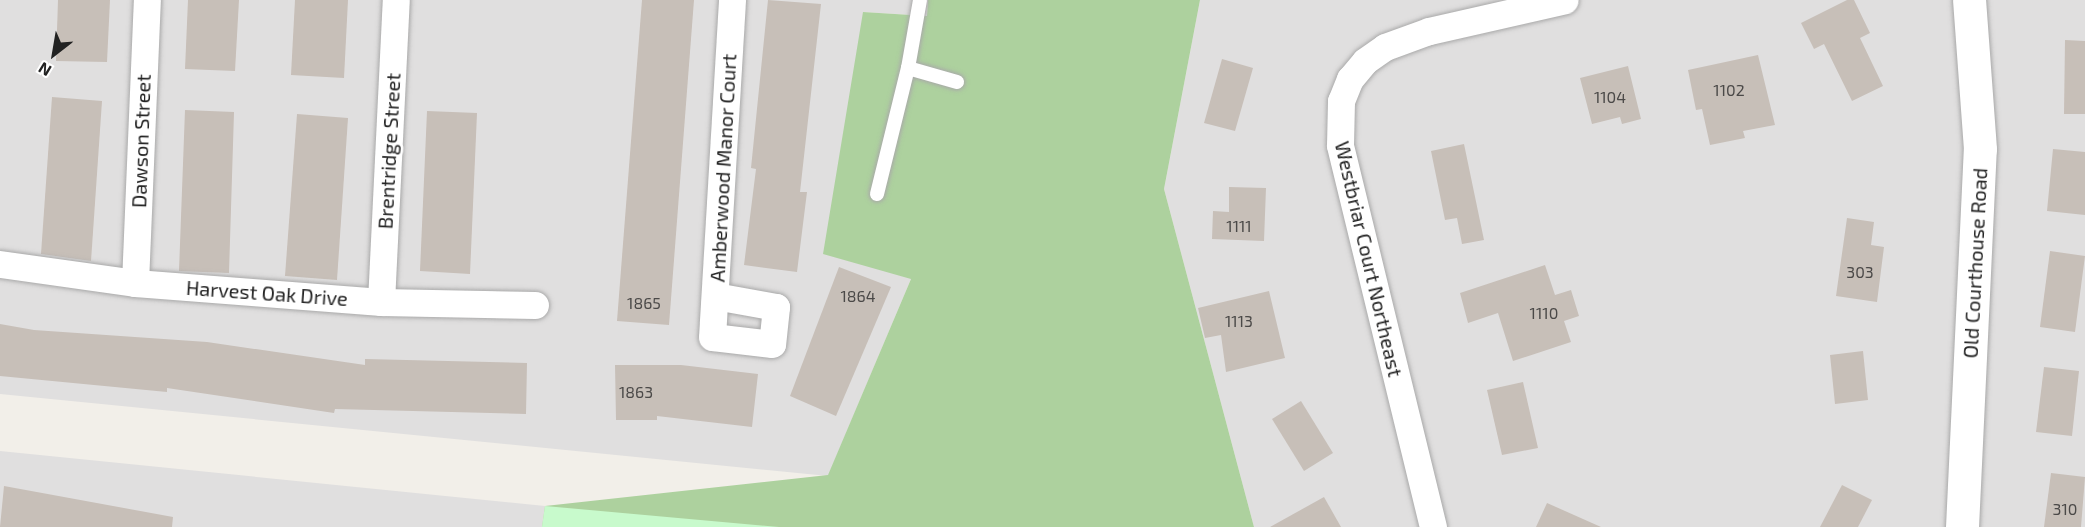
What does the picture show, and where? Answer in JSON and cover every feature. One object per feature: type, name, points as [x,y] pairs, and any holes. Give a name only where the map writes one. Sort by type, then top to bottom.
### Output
[{"type":"street","name":"Dawson Street","points":[[135,283],[147,0]]},
{"type":"street","name":"Brentridge Street","points":[[381,302],[396,0]]},
{"type":"street","name":"Amberwood Manor Court","points":[[715,296],[777,307],[772,344],[712,337],[732,0]]},
{"type":"street","name":"Westbriar Court Northeast","points":[[1433,527],[1340,145],[1341,100],[1350,80],[1365,61],[1385,47],[1429,32],[1565,0]]},
{"type":"street","name":"Old Courthouse Road","points":[[1962,527],[1980,149],[1969,0]]},
{"type":"street","name":"Harvest Oak Drive","points":[[0,264],[135,283],[381,302],[535,305]]},
{"type":"lane","points":[[877,194],[908,68],[920,0]]},
{"type":"lane","points":[[908,68],[957,82]]},
{"type":"shaded area","points":[[0,0],[928,0],[927,16],[863,12],[911,279],[828,476],[0,394]]},
{"type":"shaded area","points":[[1200,0],[2085,0],[2085,527],[1254,527],[1164,189]]},
{"type":"shaded area","points":[[0,451],[545,506],[542,527],[0,527]]},
{"type":"green space","points":[[928,0],[1200,0],[1164,189],[1254,527],[542,527],[545,506],[828,475],[911,279],[823,254],[863,12],[927,16]]},
{"type":"green space","points":[[545,506],[779,527],[542,527]]},
{"type":"building","points":[[58,0],[110,0],[107,62],[56,61]]},
{"type":"building","points":[[188,0],[239,0],[235,71],[185,69]]},
{"type":"building","points":[[295,0],[348,0],[344,78],[291,75]]},
{"type":"building","points":[[642,0],[694,0],[669,325],[617,321]]},
{"type":"building","points":[[768,0],[821,4],[800,192],[807,192],[797,272],[744,265],[756,169],[751,168]]},
{"type":"building","points":[[1847,0],[1854,0],[1870,33],[1860,38],[1883,86],[1852,101],[1824,44],[1814,49],[1801,23]]},
{"type":"building","points":[[2065,40],[2085,41],[2085,114],[2064,114]]},
{"type":"building","points":[[1758,55],[1775,125],[1743,131],[1745,138],[1710,145],[1702,109],[1696,110],[1688,70]]},
{"type":"building","points":[[1222,59],[1253,68],[1235,131],[1204,123]]},
{"type":"building","points":[[1628,66],[1641,119],[1622,124],[1620,117],[1592,124],[1580,78]]},
{"type":"building","points":[[52,97],[102,101],[91,261],[41,254]]},
{"type":"building","points":[[185,110],[234,112],[229,273],[179,271]]},
{"type":"building","points":[[427,111],[477,113],[470,274],[420,271]]},
{"type":"building","points":[[297,114],[348,118],[337,280],[285,276]]},
{"type":"building","points":[[1464,144],[1484,240],[1462,244],[1457,218],[1445,220],[1431,151]]},
{"type":"building","points":[[2053,149],[2085,152],[2085,215],[2047,211]]},
{"type":"building","points":[[1229,187],[1266,188],[1264,241],[1212,239],[1213,211],[1229,212]]},
{"type":"building","points":[[1847,218],[1874,222],[1871,245],[1884,247],[1877,302],[1836,296]]},
{"type":"building","points":[[2050,251],[2085,256],[2075,332],[2040,327]]},
{"type":"building","points":[[1545,265],[1555,295],[1571,290],[1579,316],[1564,321],[1571,342],[1513,361],[1498,313],[1468,323],[1460,293]]},
{"type":"building","points":[[839,267],[891,287],[836,416],[790,396]]},
{"type":"building","points":[[1269,291],[1285,358],[1226,372],[1221,335],[1205,338],[1198,308]]},
{"type":"building","points":[[0,324],[34,330],[207,342],[365,365],[365,359],[527,363],[526,414],[335,409],[334,413],[167,388],[167,392],[0,376]]},
{"type":"building","points":[[1863,351],[1868,400],[1835,404],[1830,355]]},
{"type":"building","points":[[615,365],[681,365],[758,374],[752,427],[657,416],[657,420],[616,420]]},
{"type":"building","points":[[2044,367],[2079,371],[2072,436],[2036,432]]},
{"type":"building","points":[[1523,382],[1538,448],[1502,455],[1487,390]]},
{"type":"building","points":[[1301,401],[1333,453],[1304,471],[1272,419]]},
{"type":"building","points":[[2051,473],[2085,477],[2081,527],[2044,527]]},
{"type":"building","points":[[1842,485],[1872,500],[1858,527],[1820,527]]},
{"type":"building","points":[[4,486],[173,517],[172,527],[0,527]]},
{"type":"building","points":[[1324,497],[1341,527],[1270,527]]},
{"type":"building","points":[[1547,503],[1601,527],[1536,527]]}]
